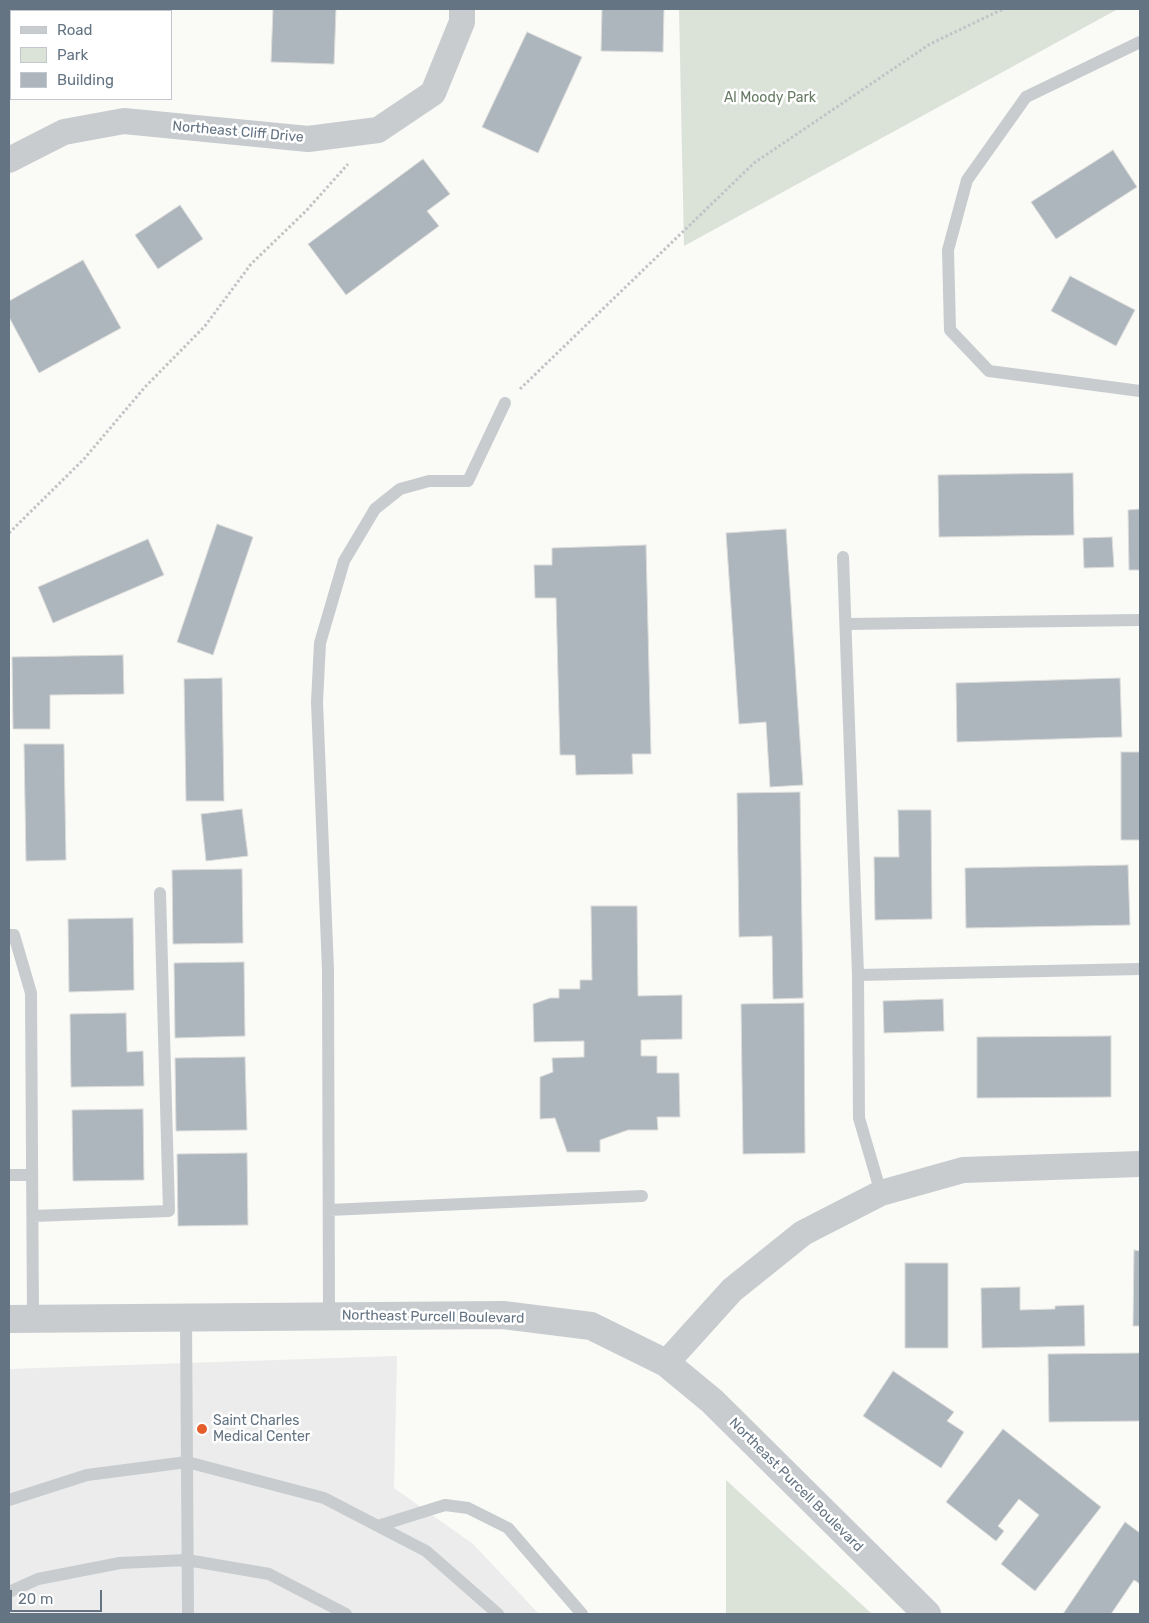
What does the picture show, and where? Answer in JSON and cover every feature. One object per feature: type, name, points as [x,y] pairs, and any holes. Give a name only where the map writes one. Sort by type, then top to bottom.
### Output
[{"type":"street","name":"Northeast Cliff Drive","points":[[9,160],[64,132],[124,122],[308,139],[378,130],[434,93],[462,22],[462,9]]},
{"type":"street","points":[[666,1363],[732,1290],[796,1239],[881,1193],[963,1170],[1140,1164]]},
{"type":"street","name":"Northeast Purcell Boulevard","points":[[21,1319],[503,1315],[592,1326],[666,1363],[712,1401],[927,1614]]},
{"type":"lane","points":[[1140,42],[1026,97],[967,180],[948,250],[950,330],[989,371],[1140,391]]},
{"type":"lane","points":[[329,1315],[328,970],[317,702],[320,643],[344,561],[375,509],[400,489],[429,480],[468,481],[505,403]]},
{"type":"lane","points":[[843,556],[847,624],[858,975],[859,1118],[881,1193]]},
{"type":"lane","points":[[847,624],[1140,620]]},
{"type":"lane","points":[[33,1216],[169,1211],[160,893]]},
{"type":"lane","points":[[9,935],[14,935],[31,993],[33,1216],[21,1319]]},
{"type":"lane","points":[[858,975],[1140,969]]},
{"type":"lane","points":[[9,1175],[32,1175]]},
{"type":"lane","points":[[329,1210],[642,1196]]},
{"type":"lane","points":[[186,1319],[188,1614]]},
{"type":"lane","points":[[9,1500],[87,1475],[187,1462],[324,1498],[426,1551],[498,1614]]},
{"type":"lane","points":[[378,1526],[445,1505],[468,1508],[508,1528],[582,1614]]},
{"type":"lane","points":[[9,1592],[38,1579],[120,1563],[187,1560],[269,1574],[346,1614]]},
{"type":"path","points":[[505,403],[754,163],[930,44],[1003,9]]},
{"type":"path","points":[[9,533],[84,460],[145,388],[205,326],[252,264],[306,211],[349,163]]},
{"type":"shaded area","name":"Saint Charles Medical Center","points":[[397,1356],[394,1488],[473,1544],[539,1614],[9,1614],[9,1369]]},
{"type":"green space","name":"Al Moody Park","points":[[679,9],[1118,9],[684,246]]},
{"type":"green space","points":[[726,1480],[872,1614],[726,1614]]},
{"type":"building","points":[[96,9],[96,10],[16,10]]},
{"type":"building","points":[[273,9],[336,9],[334,64],[271,62]]},
{"type":"building","points":[[602,9],[664,9],[663,52],[601,51]]},
{"type":"building","points":[[10,11],[10,61],[9,61]]},
{"type":"building","points":[[527,32],[582,57],[538,153],[482,127]]},
{"type":"building","points":[[1113,150],[1137,187],[1056,239],[1031,202]]},
{"type":"building","points":[[423,159],[450,194],[427,211],[439,226],[346,295],[308,244]]},
{"type":"building","points":[[180,205],[203,239],[158,269],[135,235]]},
{"type":"building","points":[[83,260],[121,328],[39,373],[9,317],[9,301]]},
{"type":"building","points":[[1070,276],[1135,310],[1116,346],[1051,311]]},
{"type":"building","points":[[1073,473],[1074,535],[939,537],[938,475]]},
{"type":"building","points":[[1140,509],[1140,570],[1129,570],[1128,510]]},
{"type":"building","points":[[217,524],[253,537],[213,655],[177,642]]},
{"type":"building","points":[[786,529],[803,785],[770,787],[766,722],[739,724],[726,533]]},
{"type":"building","points":[[1112,537],[1114,567],[1084,568],[1083,538]]},
{"type":"building","points":[[148,539],[164,575],[53,623],[38,587]]},
{"type":"building","points":[[646,545],[651,754],[632,754],[633,774],[576,775],[575,755],[560,755],[556,598],[535,598],[534,565],[552,565],[552,548]]},
{"type":"building","points":[[123,655],[124,694],[50,695],[50,729],[13,729],[12,657]]},
{"type":"building","points":[[222,678],[224,801],[186,801],[184,679]]},
{"type":"building","points":[[1120,678],[1122,737],[957,742],[956,683]]},
{"type":"building","points":[[24,744],[64,744],[66,860],[26,861]]},
{"type":"building","points":[[1121,752],[1140,752],[1140,840],[1121,840]]},
{"type":"building","points":[[800,792],[803,998],[773,999],[772,936],[739,937],[737,793]]},
{"type":"building","points":[[242,809],[248,856],[206,861],[201,814]]},
{"type":"building","points":[[898,810],[931,810],[932,919],[875,920],[874,857],[899,857]]},
{"type":"building","points":[[1128,865],[1130,925],[966,928],[965,868]]},
{"type":"building","points":[[242,869],[243,943],[173,944],[172,870]]},
{"type":"building","points":[[591,906],[637,906],[638,996],[682,995],[682,1039],[641,1040],[641,1056],[657,1056],[657,1073],[679,1073],[680,1117],[657,1117],[658,1130],[628,1130],[600,1140],[600,1152],[567,1152],[555,1118],[540,1119],[540,1077],[553,1072],[552,1058],[584,1057],[584,1041],[534,1042],[533,1004],[550,998],[559,998],[559,989],[580,989],[580,980],[592,980]]},
{"type":"building","points":[[133,918],[134,990],[69,992],[68,919]]},
{"type":"building","points":[[244,962],[245,1036],[175,1038],[174,963]]},
{"type":"building","points":[[943,999],[944,1031],[884,1033],[883,1001]]},
{"type":"building","points":[[804,1003],[805,1153],[743,1154],[741,1004]]},
{"type":"building","points":[[126,1013],[127,1052],[143,1051],[144,1086],[71,1087],[70,1014]]},
{"type":"building","points":[[1111,1036],[1111,1097],[977,1098],[977,1037]]},
{"type":"building","points":[[245,1057],[247,1130],[176,1131],[175,1058]]},
{"type":"building","points":[[143,1109],[144,1180],[73,1181],[72,1110]]},
{"type":"building","points":[[247,1153],[248,1225],[178,1226],[177,1154]]},
{"type":"building","points":[[1134,1250],[1140,1251],[1140,1326],[1133,1326]]},
{"type":"building","points":[[905,1263],[948,1263],[948,1348],[905,1348]]},
{"type":"building","points":[[1020,1287],[1020,1310],[1055,1309],[1055,1306],[1084,1305],[1085,1346],[982,1348],[981,1288]]},
{"type":"building","points":[[1140,1353],[1140,1421],[1049,1422],[1048,1354]]},
{"type":"building","points":[[893,1371],[954,1412],[947,1421],[964,1432],[941,1468],[863,1416]]},
{"type":"building","points":[[1003,1429],[1101,1507],[1035,1591],[1001,1564],[1039,1515],[1019,1499],[998,1526],[1004,1531],[996,1541],[946,1502]]},
{"type":"building","points":[[1125,1522],[1140,1533],[1140,1584],[1134,1580],[1111,1614],[1063,1614]]},
{"type":"place","name":"Saint Charles Medical Center","points":[[202,1429]]}]
